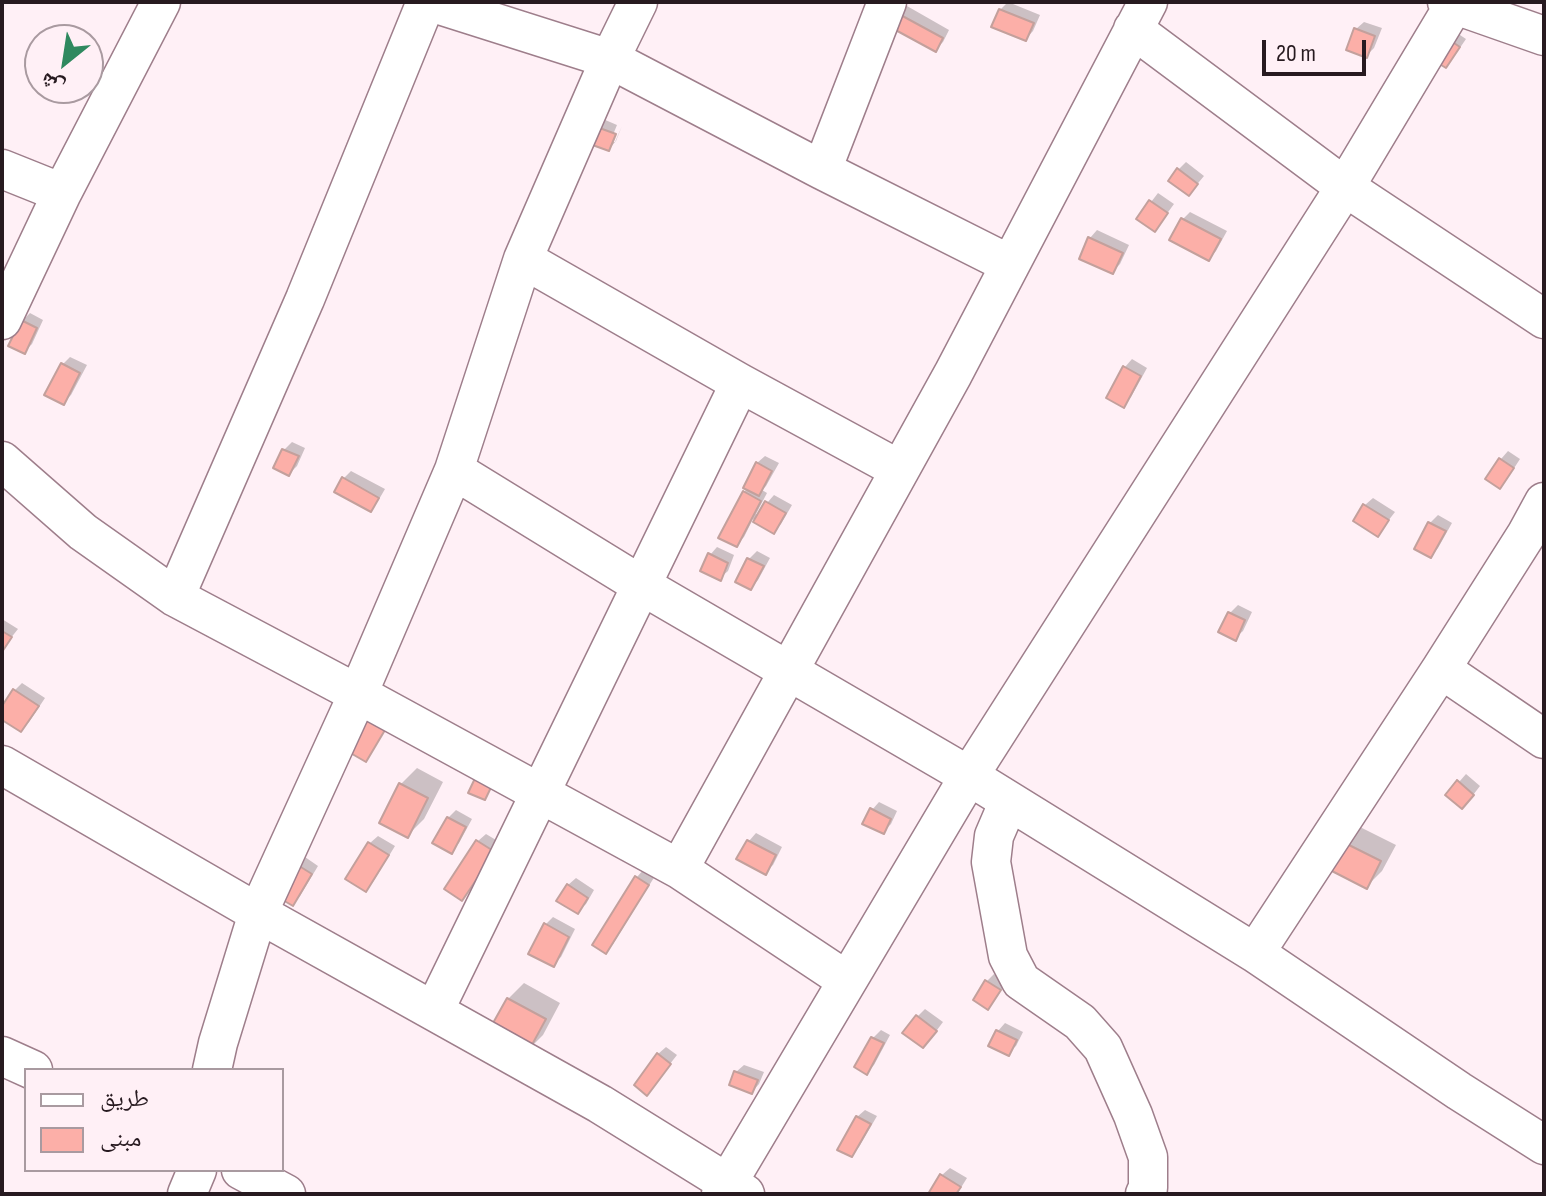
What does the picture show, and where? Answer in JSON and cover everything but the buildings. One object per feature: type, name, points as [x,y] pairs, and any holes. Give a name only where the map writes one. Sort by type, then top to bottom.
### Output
[{"type":"street","points":[[2,320],[62,193],[161,2]]},
{"type":"street","points":[[175,597],[305,299],[428,2],[610,59],[1009,264]]},
{"type":"street","points":[[212,1068],[258,913],[358,694],[454,470],[523,259],[638,2]]},
{"type":"street","points":[[822,170],[887,2]]},
{"type":"street","points":[[2,765],[258,913],[600,1104],[731,1191],[846,980],[969,776],[1345,187],[1450,3],[1544,36]]},
{"type":"street","points":[[679,869],[953,374],[1140,15],[1345,187],[1544,319]]},
{"type":"street","points":[[2,169],[62,193]]},
{"type":"street","points":[[523,259],[900,470]]},
{"type":"street","points":[[434,1011],[740,383]]},
{"type":"street","points":[[2,461],[83,532],[175,597],[679,869],[846,980]]},
{"type":"street","points":[[454,470],[641,585],[969,776],[1255,953],[1544,1145]]},
{"type":"street","points":[[1255,953],[1441,669],[1544,502]]},
{"type":"street","points":[[1441,669],[1544,739]]},
{"type":"street","points":[[1009,801],[994,836],[991,862],[1008,956],[1021,981],[1080,1022],[1103,1048],[1148,1157],[1148,1188],[1145,1194]]},
{"type":"street","points":[[2,1056],[29,1068]]},
{"type":"street","points":[[187,1194],[196,1172]]},
{"type":"street","points":[[245,1172],[286,1194]]}]
